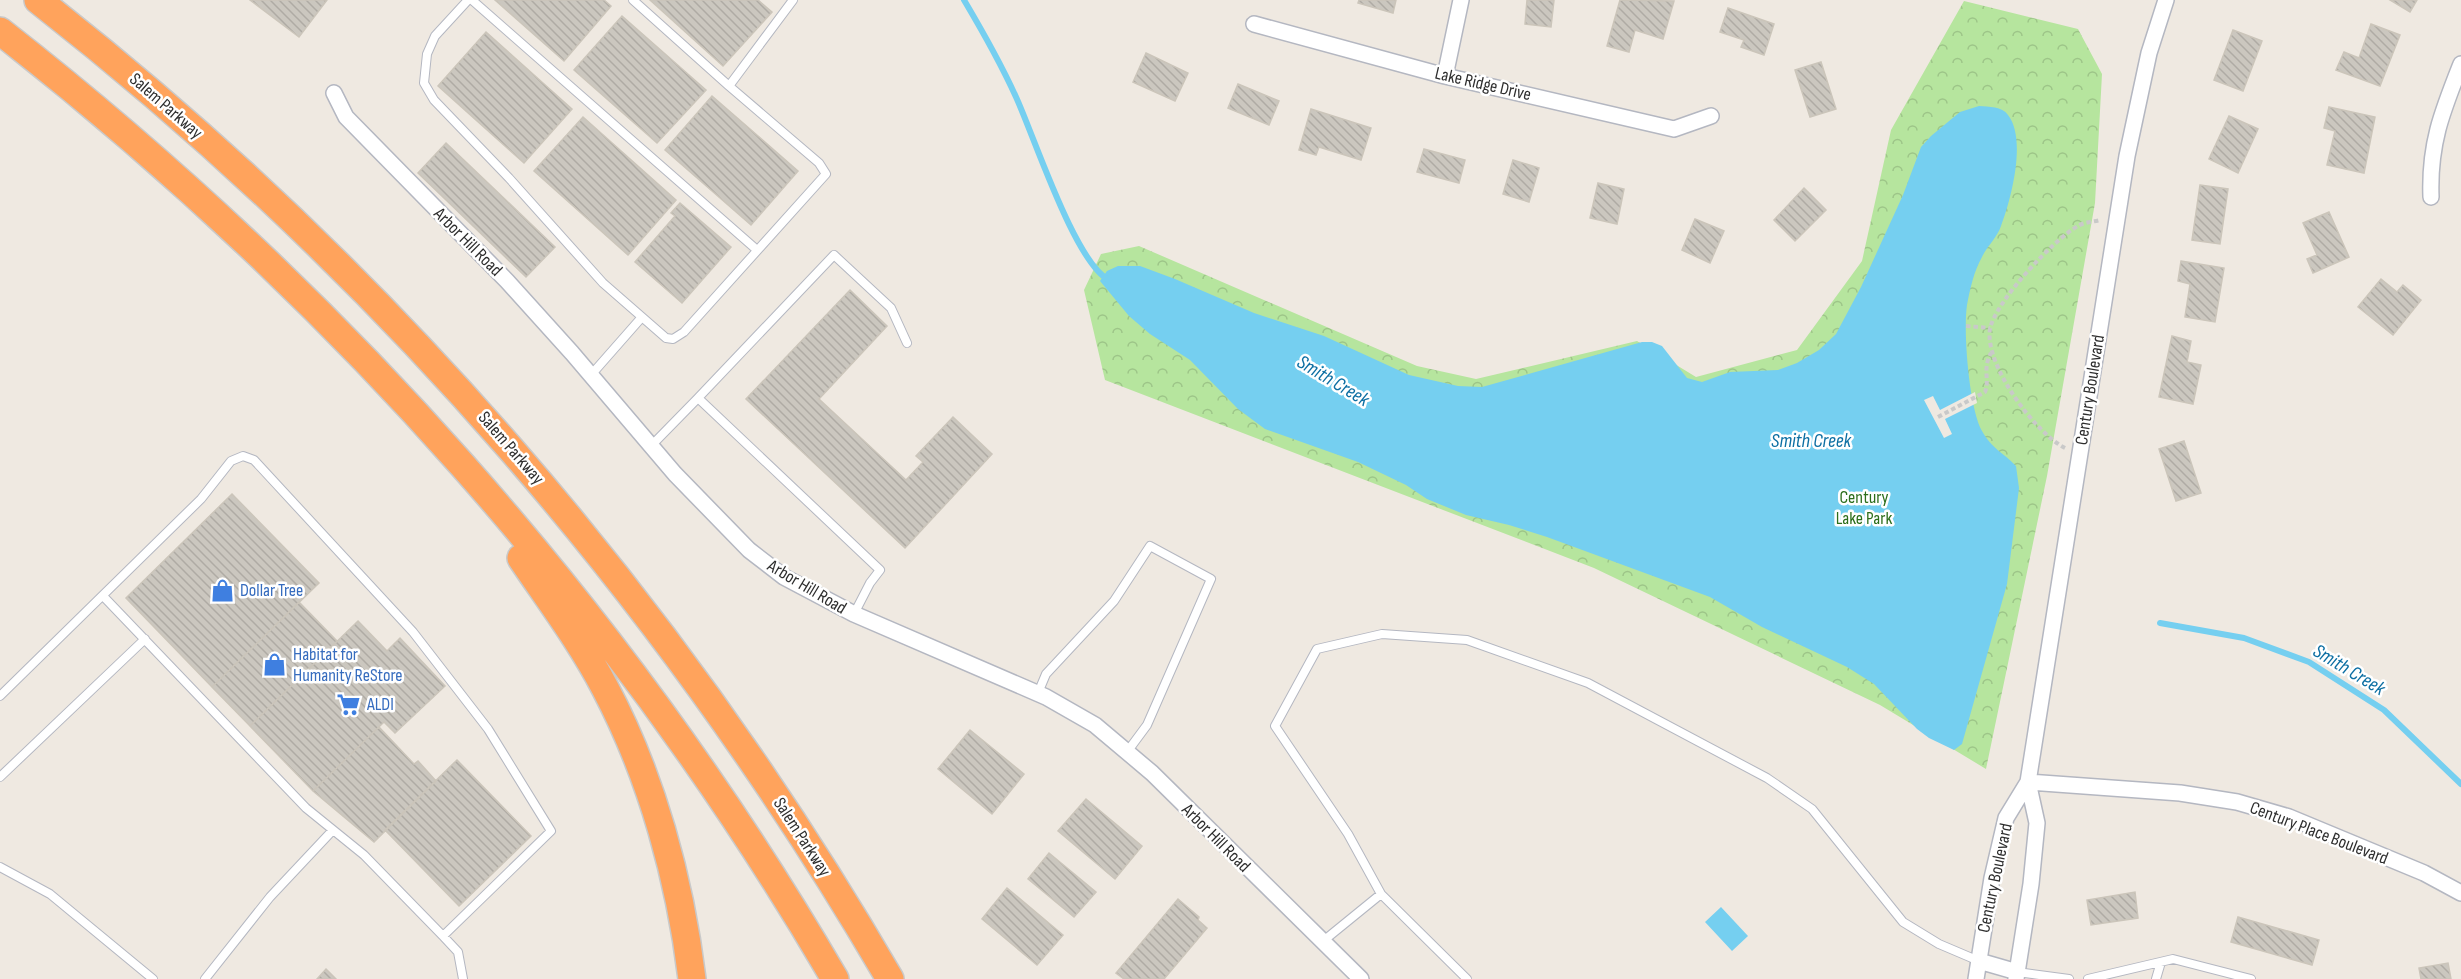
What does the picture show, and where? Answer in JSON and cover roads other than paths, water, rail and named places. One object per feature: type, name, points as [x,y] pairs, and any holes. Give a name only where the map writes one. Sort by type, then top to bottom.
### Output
[{"type":"highway","name":"Salem Parkway","points":[[38,0],[165,104],[246,176],[324,249],[473,404],[611,568],[738,740],[798,828],[890,979]]},
{"type":"highway","points":[[0,31],[135,140],[214,211],[365,358],[437,436],[574,597],[638,681],[758,854],[835,979]]},
{"type":"highway","points":[[437,436],[586,655],[614,707],[655,809],[671,868],[692,979]]},
{"type":"highway","points":[[798,828],[911,979]]},
{"type":"street","points":[[1445,76],[1461,0]]},
{"type":"street","name":"Century Boulevard","points":[[2017,976],[2031,884],[2037,823],[2028,782],[2137,104],[2149,53],[2166,0]]},
{"type":"street","name":"Lake Ridge Drive","points":[[1254,24],[1445,76],[1674,129],[1711,116]]},
{"type":"street","points":[[2431,197],[2430,170],[2433,144],[2461,64]]},
{"type":"street","name":"Arbor Hill Road","points":[[334,93],[346,117],[507,281],[717,520],[749,550],[784,576],[854,614],[1038,693],[1095,725],[1152,773],[1361,979]]},
{"type":"street","name":"Century Boulevard","points":[[1976,979],[1992,878],[2006,818],[2028,782]]},
{"type":"street","name":"Century Place Boulevard","points":[[2028,782],[2180,793],[2237,802],[2289,817],[2424,873],[2461,893]]},
{"type":"street","points":[[1979,961],[2017,976]]},
{"type":"lane","points":[[633,0],[819,163],[826,174],[684,332],[673,339],[666,338],[603,283],[509,178],[434,100],[424,83],[427,54],[435,36],[470,0],[757,250]]},
{"type":"lane","points":[[729,86],[793,0]]},
{"type":"lane","points":[[651,446],[834,255],[891,308],[907,344]]},
{"type":"lane","points":[[591,375],[642,317]]},
{"type":"lane","points":[[698,398],[880,570],[870,583],[854,614]]},
{"type":"lane","points":[[0,696],[201,499],[231,461],[243,456],[254,460],[413,632],[488,729],[551,831],[443,936]]},
{"type":"lane","points":[[1038,693],[1046,674],[1114,601],[1150,546],[1211,579],[1147,725],[1127,752]]},
{"type":"lane","points":[[103,596],[306,808],[363,855],[443,936],[458,952],[463,979]]},
{"type":"lane","points":[[1467,979],[1382,894],[1348,834],[1275,726],[1317,649],[1382,634],[1467,640],[1588,683],[1767,778],[1812,809],[1903,921],[1939,944],[1979,961]]},
{"type":"lane","points":[[0,777],[145,639]]},
{"type":"lane","points":[[205,979],[270,897],[332,831]]},
{"type":"lane","points":[[0,867],[50,894],[153,979]]},
{"type":"lane","points":[[1322,942],[1382,894]]},
{"type":"lane","points":[[2088,979],[2174,959],[2251,979]]},
{"type":"lane","points":[[2157,979],[2161,962]]},
{"type":"lane","points":[[2017,976],[2069,979]]},
{"type":"water","name":"Century Lake Park","points":[[1979,106],[1999,108],[2008,115],[2014,126],[2017,154],[2013,186],[2005,215],[1995,238],[1979,262],[1969,293],[1966,317],[1968,369],[1977,420],[1994,447],[2016,466],[2019,488],[2007,584],[1962,744],[1954,750],[1929,738],[1917,729],[1874,684],[1847,667],[1762,627],[1710,597],[1547,537],[1466,515],[1427,499],[1406,485],[1358,462],[1265,429],[1238,409],[1190,360],[1150,334],[1129,316],[1100,281],[1107,271],[1118,266],[1140,266],[1254,313],[1324,336],[1409,375],[1458,386],[1482,387],[1642,342],[1652,342],[1662,346],[1687,378],[1702,382],[1730,372],[1778,370],[1797,363],[1819,350],[1836,334],[1861,287],[1903,195],[1921,147],[1960,112]]},
{"type":"water","points":[[1721,907],[1748,936],[1732,951],[1705,922]]},
{"type":"waterway","name":"Smith Creek","points":[[964,0],[1010,85],[1069,225],[1096,269],[1109,280]]},
{"type":"waterway","name":"Smith Creek","points":[[2160,623],[2244,638],[2309,662],[2384,710],[2461,784]]},
{"type":"place","name":"Dollar Tree","points":[[222,590]]},
{"type":"place","name":"Habitat for Humanity ReStore","points":[[275,664]]},
{"type":"place","name":"ALDI","points":[[349,704]]}]
